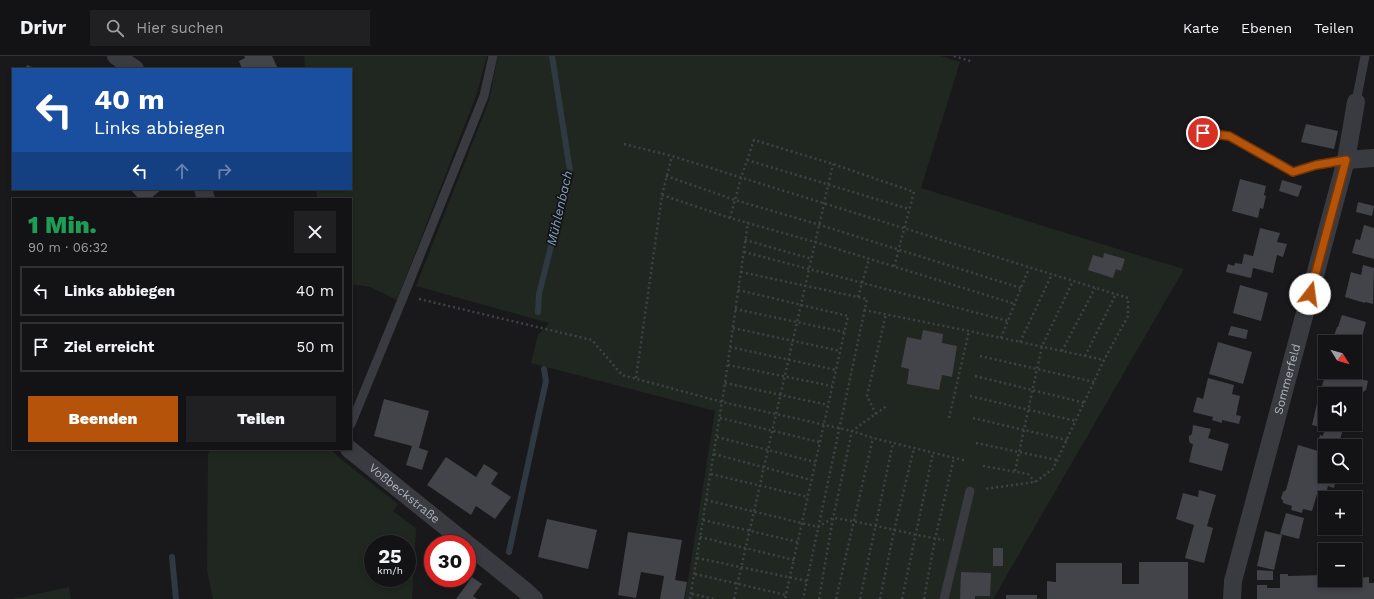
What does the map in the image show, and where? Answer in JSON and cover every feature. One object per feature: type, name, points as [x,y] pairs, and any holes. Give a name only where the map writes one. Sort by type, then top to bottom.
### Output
[{"type":"street","points":[[116,56],[134,68]]},
{"type":"street","name":"Sommerfeld","points":[[1232,599],[1232,581],[1346,160],[1356,102]]},
{"type":"street","points":[[1346,160],[1374,158]]},
{"type":"street","name":"Voßbeckstraße","points":[[350,450],[534,599]]},
{"type":"lane","points":[[352,422],[484,96],[493,56]]},
{"type":"lane","points":[[1356,102],[1365,56]]},
{"type":"lane","points":[[1203,133],[1229,136],[1293,172],[1316,165],[1346,160]]},
{"type":"lane","points":[[944,599],[970,491]]},
{"type":"path","points":[[954,56],[973,62]]},
{"type":"path","points":[[730,218],[741,178],[754,140],[833,164],[914,192],[894,267]]},
{"type":"path","points":[[624,144],[672,156],[1128,298],[1128,316],[1104,360],[1053,470],[1035,482],[970,491]]},
{"type":"path","points":[[636,378],[662,195],[672,156]]},
{"type":"path","points":[[747,160],[909,209]]},
{"type":"path","points":[[734,599],[833,164]]},
{"type":"path","points":[[666,176],[735,200],[1021,288]]},
{"type":"path","points":[[662,195],[730,218],[815,242],[1015,304]]},
{"type":"path","points":[[690,599],[720,418],[748,222]]},
{"type":"path","points":[[745,240],[812,259]]},
{"type":"path","points":[[744,252],[1008,321]]},
{"type":"path","points":[[858,298],[869,259]]},
{"type":"path","points":[[1001,338],[1030,268]]},
{"type":"path","points":[[741,272],[806,285],[866,300],[803,599]]},
{"type":"path","points":[[1020,342],[1052,274]]},
{"type":"path","points":[[1015,471],[1042,346],[1073,281]]},
{"type":"path","points":[[1062,351],[1095,288]]},
{"type":"path","points":[[694,574],[786,597],[848,316],[738,290]]},
{"type":"path","points":[[1085,356],[1116,294]]},
{"type":"path","points":[[404,295],[592,340],[622,375],[722,402],[823,424],[967,461]]},
{"type":"path","points":[[736,309],[844,332]]},
{"type":"path","points":[[864,310],[1104,360]]},
{"type":"path","points":[[876,414],[866,396],[886,314]]},
{"type":"path","points":[[733,328],[840,351]]},
{"type":"path","points":[[949,418],[969,331]]},
{"type":"path","points":[[730,346],[836,370]]},
{"type":"path","points":[[980,356],[1094,382]]},
{"type":"path","points":[[728,364],[832,386]]},
{"type":"path","points":[[975,376],[1085,403]]},
{"type":"path","points":[[725,383],[828,405]]},
{"type":"path","points":[[970,396],[1076,421]]},
{"type":"path","points":[[819,599],[833,518],[852,431],[888,405]]},
{"type":"path","points":[[720,418],[819,442]]},
{"type":"path","points":[[973,418],[1067,440]]},
{"type":"path","points":[[717,437],[815,462]]},
{"type":"path","points":[[836,599],[873,438]]},
{"type":"path","points":[[860,599],[893,443]]},
{"type":"path","points":[[976,443],[1057,460]]},
{"type":"path","points":[[880,599],[894,531],[914,448]]},
{"type":"path","points":[[902,599],[933,453]]},
{"type":"path","points":[[714,454],[812,480]]},
{"type":"path","points":[[924,599],[935,539],[954,458]]},
{"type":"path","points":[[983,466],[1028,474],[1035,482]]},
{"type":"path","points":[[710,474],[808,498]]},
{"type":"path","points":[[706,500],[818,527],[833,518],[876,525],[894,531],[958,543]]},
{"type":"path","points":[[703,520],[798,542]]},
{"type":"path","points":[[700,537],[794,560]]},
{"type":"path","points":[[697,558],[807,581]]},
{"type":"path","points":[[691,594],[714,599]]},
{"type":"shaded area","points":[[304,56],[487,56],[476,96],[397,300],[370,287],[352,284],[352,198],[317,198],[316,190],[352,190],[352,68],[305,68]]},
{"type":"shaded area","points":[[498,56],[941,56],[960,62],[921,188],[1184,269],[993,599],[685,599],[715,411],[531,363],[538,335],[549,323],[416,286],[489,101]]},
{"type":"shaded area","points":[[210,450],[331,450],[398,504],[393,511],[416,528],[416,535],[364,535],[364,587],[413,587],[412,599],[213,599],[207,570],[208,455]]},
{"type":"shaded area","points":[[69,587],[71,599],[13,599]]},
{"type":"building","points":[[244,56],[272,56],[278,68],[242,68],[239,61],[245,58]]},
{"type":"building","points":[[27,65],[34,68],[26,68]]},
{"type":"building","points":[[1306,124],[1338,131],[1334,149],[1301,142]]},
{"type":"building","points":[[1240,179],[1266,186],[1264,195],[1266,196],[1263,209],[1260,208],[1258,218],[1232,211]]},
{"type":"building","points":[[1282,180],[1302,186],[1298,197],[1279,191]]},
{"type":"building","points":[[131,190],[161,190],[151,198],[138,198]]},
{"type":"building","points":[[1358,202],[1374,206],[1372,216],[1356,212]]},
{"type":"building","points":[[1364,225],[1374,228],[1374,259],[1352,253],[1356,239],[1360,240]]},
{"type":"building","points":[[1260,228],[1280,233],[1277,242],[1287,244],[1283,257],[1277,255],[1273,273],[1253,268],[1251,278],[1226,272],[1228,264],[1234,266],[1235,263],[1242,264],[1244,254],[1253,256]]},
{"type":"building","points":[[1104,253],[1125,259],[1121,271],[1116,269],[1113,278],[1088,270],[1093,255],[1103,258]]},
{"type":"building","points":[[1363,265],[1374,268],[1373,304],[1345,297],[1351,272],[1361,275]]},
{"type":"building","points":[[1240,285],[1268,293],[1261,321],[1233,313]]},
{"type":"building","points":[[1342,315],[1366,322],[1362,337],[1362,335],[1334,335]]},
{"type":"building","points":[[1231,326],[1248,330],[1246,339],[1228,335]]},
{"type":"building","points":[[923,330],[943,334],[942,343],[957,346],[952,377],[942,375],[939,390],[907,384],[909,369],[901,367],[907,337],[921,340]]},
{"type":"building","points":[[1218,342],[1252,352],[1243,384],[1209,374]]},
{"type":"building","points":[[1208,378],[1234,385],[1232,394],[1240,396],[1236,415],[1241,416],[1239,424],[1222,420],[1222,423],[1212,420],[1213,417],[1193,412],[1197,397],[1203,399]]},
{"type":"building","points":[[1324,379],[1361,379],[1368,381],[1366,390],[1362,393],[1362,387],[1322,386]]},
{"type":"building","points":[[384,399],[429,411],[419,448],[428,451],[422,470],[406,465],[412,446],[374,436]]},
{"type":"building","points":[[1318,399],[1318,426],[1312,425]]},
{"type":"building","points":[[1193,425],[1211,429],[1208,438],[1229,444],[1222,471],[1189,462],[1193,444],[1190,443],[1189,436],[1192,434]]},
{"type":"building","points":[[1324,431],[1342,431],[1340,439],[1319,439],[1320,435],[1323,436]]},
{"type":"building","points":[[1298,445],[1318,451],[1318,483],[1335,483],[1334,488],[1328,486],[1327,491],[1318,491],[1312,511],[1303,509],[1302,513],[1291,510],[1292,506],[1283,503],[1281,498],[1283,492],[1286,490]]},
{"type":"building","points":[[446,457],[476,477],[484,464],[498,473],[491,484],[511,497],[495,519],[476,506],[471,515],[427,485]]},
{"type":"building","points":[[1199,490],[1216,495],[1207,526],[1213,528],[1204,563],[1185,558],[1194,525],[1176,519],[1183,493],[1198,497]]},
{"type":"building","points":[[1286,513],[1304,518],[1299,539],[1280,534]]},
{"type":"building","points":[[547,519],[597,530],[588,569],[538,557]]},
{"type":"building","points":[[1265,531],[1282,535],[1274,570],[1257,566]]},
{"type":"building","points":[[628,532],[682,540],[675,580],[687,582],[684,599],[660,599],[664,576],[641,572],[636,598],[618,595]]},
{"type":"building","points":[[993,548],[1003,548],[1003,566],[993,566]]},
{"type":"building","points":[[1139,562],[1188,562],[1188,599],[1047,599],[1047,581],[1056,582],[1056,563],[1122,563],[1122,584],[1139,584]]},
{"type":"building","points":[[1257,570],[1273,571],[1273,580],[1257,580]]},
{"type":"building","points":[[961,572],[991,573],[990,596],[975,596],[975,599],[960,599]]},
{"type":"building","points":[[1280,574],[1288,574],[1288,576],[1318,575],[1318,587],[1362,587],[1362,578],[1369,577],[1369,583],[1374,583],[1374,599],[1257,599],[1257,585],[1267,585],[1267,588],[1280,588]]},
{"type":"building","points":[[476,580],[482,584],[473,596],[477,599],[456,599],[465,587],[476,587]]},
{"type":"building","points":[[1006,595],[1037,595],[1037,599],[1006,599]]},
{"type":"waterway","name":"Mühlenbach","points":[[538,312],[539,294],[570,171],[552,56]]},
{"type":"waterway","name":"Mühlenbach","points":[[509,552],[546,381],[544,369]]},
{"type":"waterway","points":[[172,557],[176,599]]},
{"type":"route","points":[[1203,133],[1229,136],[1293,172],[1316,165],[1346,160],[1310,294]]}]
